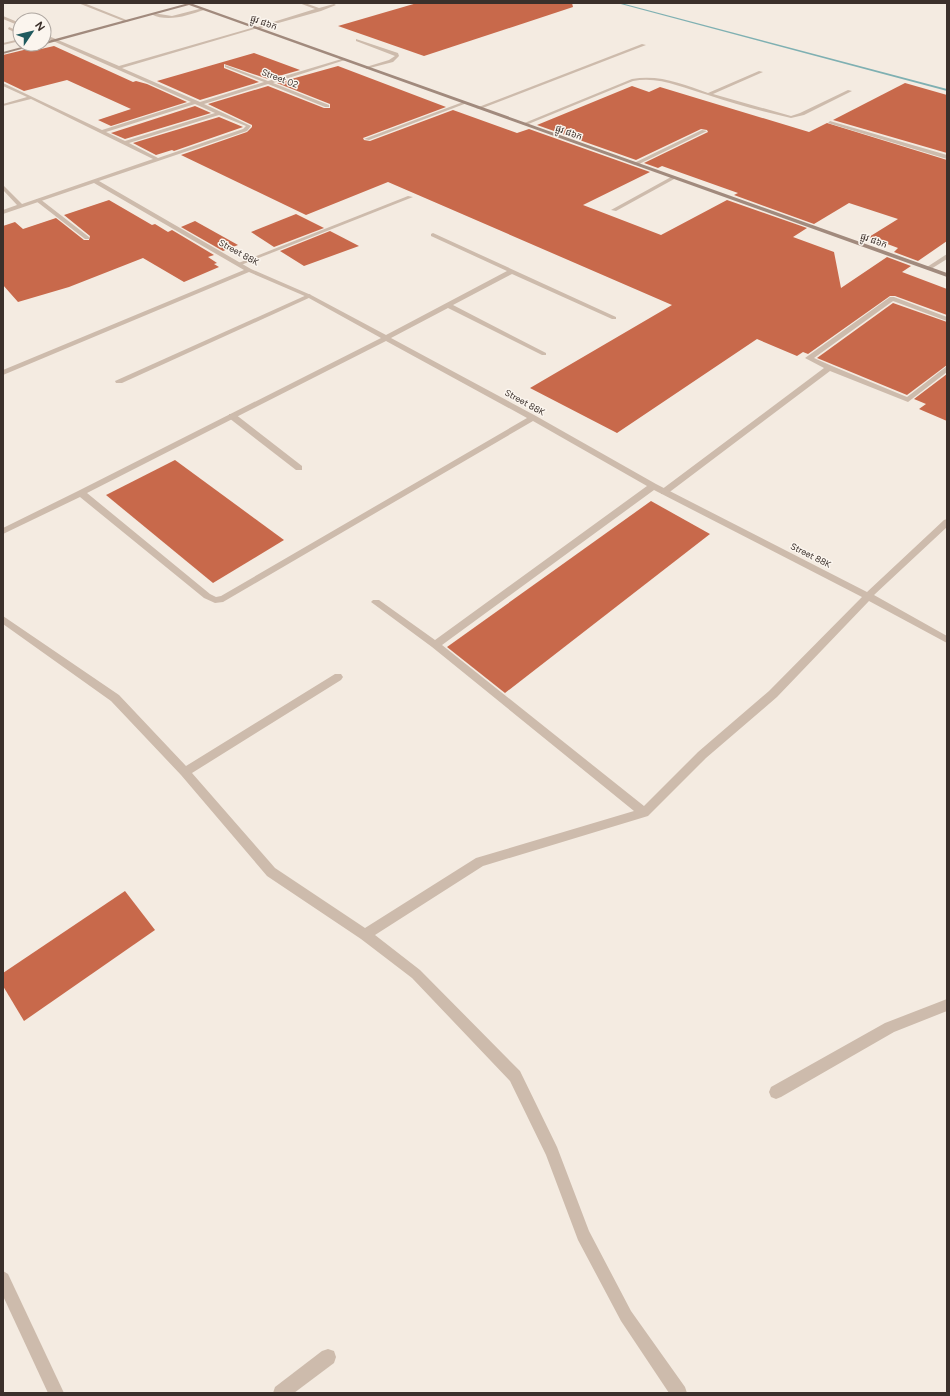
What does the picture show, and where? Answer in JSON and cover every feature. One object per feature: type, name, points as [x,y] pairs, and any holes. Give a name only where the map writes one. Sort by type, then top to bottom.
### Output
[{"type":"street","points":[[80,3],[127,21]]},
{"type":"street","points":[[54,40],[190,3]]},
{"type":"street","name":"ផ្លូវ ៨៦ក","points":[[190,3],[464,103],[947,275]]},
{"type":"street","points":[[301,3],[320,10]]},
{"type":"street","points":[[118,68],[334,5]]},
{"type":"street","points":[[153,14],[162,18],[171,18],[203,9]]},
{"type":"street","points":[[3,212],[246,130],[249,126],[54,40]]},
{"type":"street","points":[[357,40],[396,54],[397,56],[391,60],[368,68]]},
{"type":"street","points":[[478,108],[644,45]]},
{"type":"street","points":[[101,132],[269,83],[343,59]]},
{"type":"street","name":"Street 02","points":[[227,66],[327,106]]},
{"type":"street","points":[[709,94],[761,72]]},
{"type":"street","points":[[524,124],[632,80],[643,77],[660,78],[709,94],[791,116],[802,114],[850,91]]},
{"type":"street","points":[[3,84],[157,159]]},
{"type":"street","points":[[3,105],[30,98]]},
{"type":"street","points":[[367,139],[464,103]]},
{"type":"street","points":[[125,143],[219,113]]},
{"type":"street","points":[[830,122],[947,157]]},
{"type":"street","points":[[635,164],[704,131]]},
{"type":"street","points":[[614,210],[673,178]]},
{"type":"street","name":"Street 88K","points":[[95,181],[249,270],[309,296],[533,418],[664,492],[868,596],[947,640]]},
{"type":"street","points":[[3,187],[21,206]]},
{"type":"street","points":[[239,264],[410,197]]},
{"type":"street","points":[[38,200],[87,238]]},
{"type":"street","points":[[433,234],[614,318]]},
{"type":"street","points":[[929,268],[947,256]]},
{"type":"street","points":[[3,373],[249,270]]},
{"type":"street","points":[[3,532],[385,338],[512,271]]},
{"type":"street","points":[[118,381],[309,296]]},
{"type":"street","points":[[947,318],[894,299],[890,299],[809,358],[829,368],[908,400],[947,368]]},
{"type":"street","points":[[448,305],[544,354]]},
{"type":"street","points":[[664,492],[829,368]]},
{"type":"street","points":[[232,416],[299,468]]},
{"type":"street","points":[[82,493],[207,596],[215,600],[223,599],[533,418]]},
{"type":"street","points":[[435,645],[653,486]]},
{"type":"street","points":[[365,935],[480,862],[644,813],[702,755],[773,694],[868,596],[945,528]]},
{"type":"street","points":[[376,602],[435,645],[644,813]]},
{"type":"street","points":[[3,619],[115,698],[185,772],[271,872],[365,935],[416,974],[515,1076],[552,1152],[583,1235],[626,1316],[679,1393]]},
{"type":"street","points":[[185,772],[338,677]]},
{"type":"street","points":[[776,1092],[890,1027],[947,1005]]},
{"type":"street","points":[[3,1279],[56,1393]]},
{"type":"street","points":[[281,1393],[328,1357]]},
{"type":"building","points":[[417,3],[572,3],[573,7],[424,56],[338,26]]},
{"type":"building","points":[[52,46],[54,46],[133,82],[136,81],[147,84],[187,102],[111,126],[98,120],[131,109],[67,80],[24,91],[3,81],[3,55],[15,52],[52,52]]},
{"type":"building","points":[[254,53],[300,70],[268,79],[224,64],[224,68],[259,82],[200,100],[157,81]]},
{"type":"building","points":[[338,66],[446,107],[363,138],[364,140],[370,141],[453,110],[517,133],[529,129],[650,172],[583,205],[661,235],[727,200],[807,228],[793,237],[834,252],[841,288],[887,257],[911,266],[902,272],[947,289],[947,315],[895,296],[890,296],[808,354],[803,352],[797,356],[757,339],[617,433],[530,388],[672,305],[388,182],[306,215],[181,155],[247,132],[252,127],[252,125],[208,104],[268,86],[324,108],[330,108],[330,104],[277,83]]},
{"type":"building","points":[[905,83],[947,95],[947,153],[833,120]]},
{"type":"building","points":[[632,86],[649,92],[660,87],[809,132],[827,123],[947,160],[947,241],[918,261],[894,252],[898,248],[869,237],[898,219],[849,203],[814,224],[734,195],[738,193],[662,166],[658,168],[644,163],[708,132],[707,130],[701,129],[636,160],[537,125]]},
{"type":"building","points":[[195,106],[211,113],[125,139],[111,133]]},
{"type":"building","points":[[219,117],[243,127],[174,151],[172,150],[156,155],[133,143]]},
{"type":"building","points":[[109,200],[152,225],[155,224],[168,232],[172,230],[214,255],[208,257],[217,263],[214,264],[219,267],[184,282],[143,258],[69,287],[18,302],[3,285],[3,226],[15,222],[23,229],[56,218],[84,240],[89,240],[90,236],[64,215]]},
{"type":"building","points":[[296,214],[324,228],[274,247],[251,232]]},
{"type":"building","points":[[195,221],[238,245],[223,251],[181,227]]},
{"type":"building","points":[[330,231],[359,246],[304,266],[280,251]]},
{"type":"building","points":[[893,303],[947,322],[947,365],[907,395],[817,358]]},
{"type":"building","points":[[947,374],[947,421],[919,409],[926,404],[914,399]]},
{"type":"building","points":[[175,460],[284,540],[213,583],[106,495]]},
{"type":"building","points":[[651,501],[710,534],[505,693],[447,647]]},
{"type":"building","points":[[125,891],[155,930],[24,1021],[3,986],[3,973]]},
{"type":"waterway","points":[[618,3],[947,90]]}]
